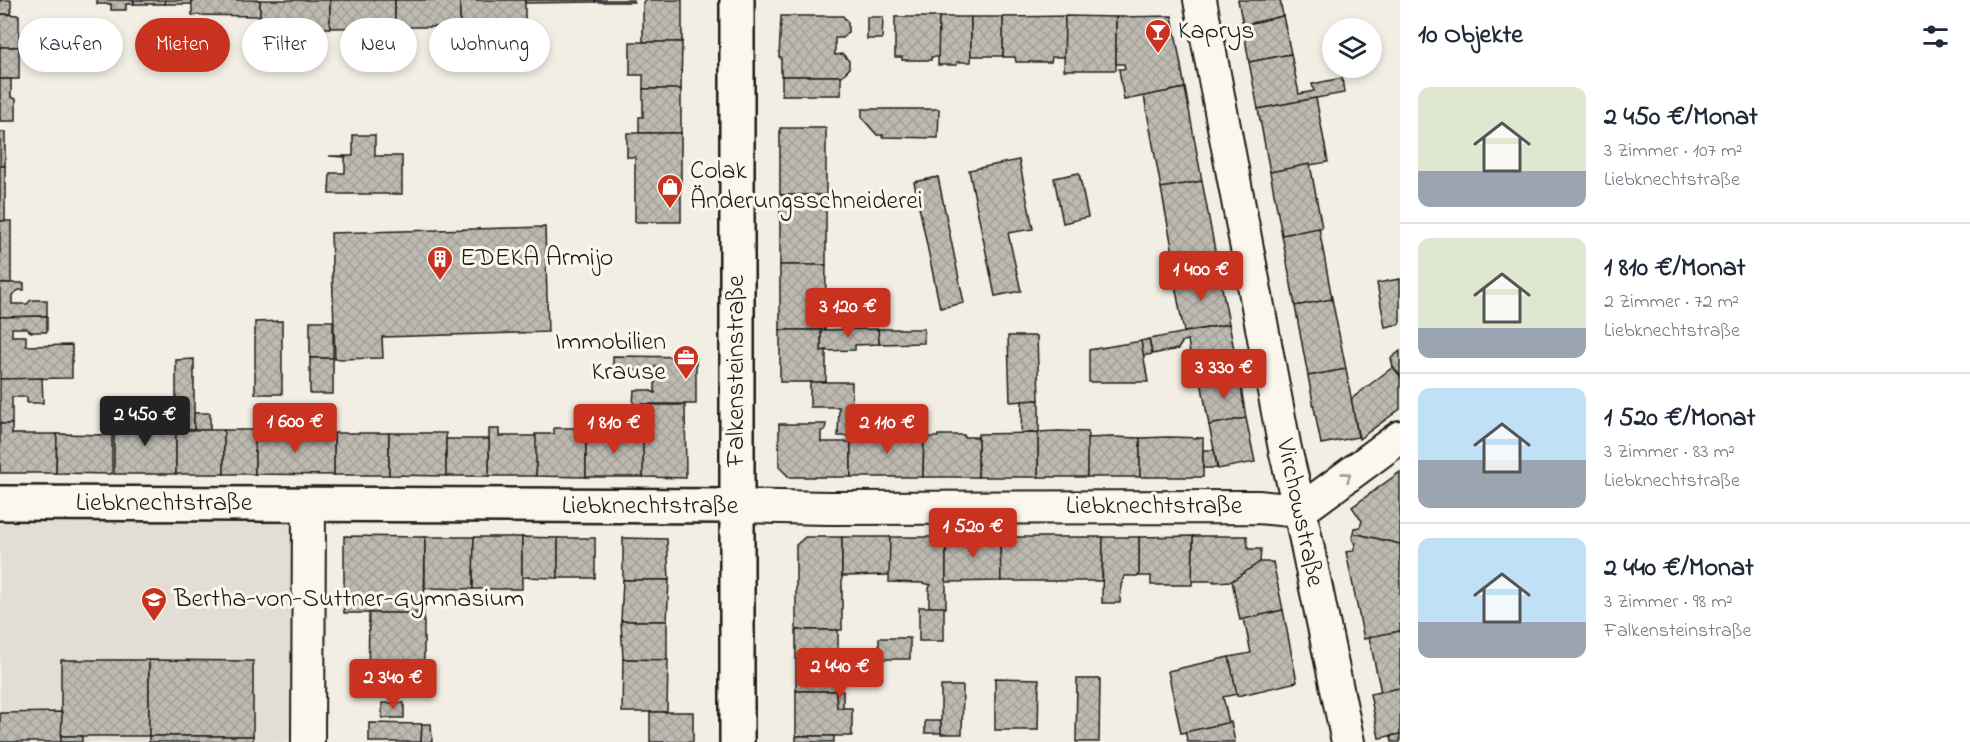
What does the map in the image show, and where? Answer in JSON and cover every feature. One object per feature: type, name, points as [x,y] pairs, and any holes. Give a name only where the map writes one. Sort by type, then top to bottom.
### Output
[{"type":"street","name":"Falkensteinstraße","points":[[737,0],[737,742]]},
{"type":"street","name":"Virchowstraße","points":[[1200,0],[1285,448],[1348,742]]},
{"type":"street","points":[[1300,511],[1400,437]]},
{"type":"street","name":"Liebknechtstraße","points":[[0,503],[828,508],[1258,507],[1300,511]]},
{"type":"street","points":[[308,742],[309,504]]},
{"type":"shaded area","name":"Bertha-von-Suttner-Gymnasium","points":[[0,503],[309,504],[308,742],[0,742]]},
{"type":"building","points":[[0,0],[11,0],[11,14],[0,14]]},
{"type":"building","points":[[97,0],[134,0],[134,4],[126,4],[126,10],[111,10],[111,4],[97,4]]},
{"type":"building","points":[[134,0],[165,0],[165,4],[134,4]]},
{"type":"building","points":[[165,0],[192,0],[192,4],[165,4]]},
{"type":"building","points":[[192,0],[260,0],[260,16],[192,15]]},
{"type":"building","points":[[260,0],[330,0],[330,28],[328,28],[328,18],[260,18]]},
{"type":"building","points":[[330,0],[395,0],[395,18],[340,18],[340,28],[330,28]]},
{"type":"building","points":[[395,0],[460,0],[460,18],[429,18],[429,27],[417,27],[417,18],[395,18]]},
{"type":"building","points":[[460,0],[525,0],[525,18],[460,18]]},
{"type":"building","points":[[525,0],[595,0],[595,2],[525,3]]},
{"type":"building","points":[[595,0],[634,0],[634,2],[595,2]]},
{"type":"building","points":[[645,0],[682,0],[682,42],[643,42],[643,2]]},
{"type":"building","points":[[1238,0],[1280,0],[1283,16],[1243,25]]},
{"type":"building","points":[[0,14],[19,15],[18,47],[0,47]]},
{"type":"building","points":[[781,16],[843,16],[848,23],[848,32],[843,38],[835,38],[835,55],[843,54],[849,61],[849,69],[842,76],[781,76],[781,57],[779,57]]},
{"type":"building","points":[[1065,16],[1065,57],[1052,57],[1051,62],[1016,62],[1015,57],[1003,57],[1003,17]]},
{"type":"building","points":[[1065,16],[1116,17],[1116,70],[1064,70]]},
{"type":"building","points":[[1172,16],[1185,88],[1124,100],[1119,69],[1125,69],[1124,64],[1116,64],[1116,17]]},
{"type":"building","points":[[1283,16],[1291,54],[1249,62],[1243,25]]},
{"type":"building","points":[[867,17],[883,17],[882,39],[867,39]]},
{"type":"building","points":[[895,17],[939,17],[939,57],[931,57],[931,60],[902,60],[902,57],[895,57]]},
{"type":"building","points":[[939,17],[971,17],[971,62],[938,65]]},
{"type":"building","points":[[971,17],[1003,17],[1003,56],[971,56]]},
{"type":"building","points":[[630,42],[682,42],[681,89],[643,89],[643,75],[630,75]]},
{"type":"building","points":[[0,47],[18,47],[19,79],[0,79]]},
{"type":"building","points":[[1291,54],[1299,94],[1314,91],[1312,84],[1342,78],[1344,93],[1258,109],[1249,62]]},
{"type":"building","points":[[782,76],[841,76],[841,95],[782,95]]},
{"type":"building","points":[[0,79],[11,79],[11,97],[16,99],[16,121],[0,121]]},
{"type":"building","points":[[1185,88],[1202,181],[1161,188],[1144,96]]},
{"type":"building","points":[[643,89],[681,89],[681,133],[639,133],[639,117],[643,117]]},
{"type":"building","points":[[1316,98],[1328,162],[1270,172],[1258,109]]},
{"type":"building","points":[[862,109],[939,109],[938,138],[882,137],[883,135],[877,135],[862,118]]},
{"type":"building","points":[[780,128],[826,128],[826,195],[780,195]]},
{"type":"building","points":[[0,132],[5,132],[5,166],[0,166]]},
{"type":"building","points":[[627,133],[681,133],[681,222],[635,222],[635,157],[627,157]]},
{"type":"building","points":[[353,135],[375,135],[375,156],[402,156],[402,194],[329,194],[330,173],[345,173],[345,157],[329,156],[353,156]]},
{"type":"building","points":[[1019,160],[1033,229],[1008,233],[1021,291],[995,296],[969,170]]},
{"type":"building","points":[[1310,164],[1322,228],[1282,235],[1270,172]]},
{"type":"building","points":[[0,166],[5,166],[5,221],[0,221]]},
{"type":"building","points":[[1079,173],[1088,217],[1063,223],[1054,178]]},
{"type":"building","points":[[938,177],[964,303],[940,308],[914,182]]},
{"type":"building","points":[[1202,181],[1219,272],[1178,280],[1161,188]]},
{"type":"building","points":[[780,195],[826,195],[826,265],[780,265]]},
{"type":"building","points":[[0,221],[11,221],[11,283],[0,283]]},
{"type":"building","name":"EDEKA Armijo","points":[[545,227],[548,332],[382,337],[383,358],[335,359],[331,233]]},
{"type":"building","points":[[1319,228],[1332,299],[1295,306],[1282,235]]},
{"type":"building","points":[[780,265],[826,265],[825,330],[780,330]]},
{"type":"building","points":[[1219,272],[1229,324],[1184,332],[1174,280]]},
{"type":"building","points":[[1400,279],[1400,324],[1385,327],[1377,283]]},
{"type":"building","points":[[0,283],[24,283],[24,290],[19,290],[12,295],[12,304],[27,304],[31,300],[47,300],[47,316],[0,317]]},
{"type":"building","points":[[1332,299],[1346,369],[1308,376],[1295,306]]},
{"type":"building","points":[[47,316],[47,332],[31,332],[26,328],[12,328],[12,336],[26,336],[26,346],[72,345],[72,378],[0,379],[0,317]]},
{"type":"building","points":[[282,321],[282,394],[255,394],[255,322]]},
{"type":"building","points":[[310,321],[333,321],[333,358],[310,358]]},
{"type":"building","points":[[1229,324],[1239,375],[1195,382],[1193,369],[1188,370],[1184,355],[1190,354],[1188,340],[1183,341],[1178,349],[1152,354],[1149,339]]},
{"type":"building","points":[[878,329],[924,329],[924,343],[879,344]]},
{"type":"building","points":[[878,329],[879,344],[855,345],[855,350],[821,351],[821,330]]},
{"type":"building","points":[[780,330],[821,330],[821,351],[826,350],[826,382],[780,382]]},
{"type":"building","points":[[1008,336],[1037,336],[1039,400],[1010,402]]},
{"type":"building","points":[[1149,339],[1152,354],[1143,356],[1141,341]]},
{"type":"building","points":[[1141,341],[1148,382],[1089,382],[1089,350]]},
{"type":"building","points":[[1400,351],[1400,376],[1393,367],[1391,358]]},
{"type":"building","points":[[613,356],[696,357],[696,404],[633,404],[634,390],[649,390],[655,393],[657,366],[651,370],[624,370],[624,375],[613,375]]},
{"type":"building","points":[[310,358],[333,358],[333,394],[310,394]]},
{"type":"building","points":[[194,359],[194,430],[176,430],[176,360]]},
{"type":"building","points":[[1393,367],[1400,376],[1400,409],[1359,439],[1351,399]]},
{"type":"building","points":[[1346,369],[1358,437],[1321,444],[1308,376]]},
{"type":"building","points":[[1239,375],[1246,418],[1209,425],[1201,381]]},
{"type":"building","points":[[42,378],[43,403],[27,403],[27,397],[12,397],[12,424],[0,424],[0,379]]},
{"type":"building","points":[[810,382],[852,382],[851,436],[838,436],[839,407],[810,407]]},
{"type":"building","points":[[1039,400],[1039,432],[1021,433],[1022,401]]},
{"type":"building","points":[[642,405],[685,405],[686,478],[643,477]]},
{"type":"building","points":[[194,413],[210,413],[210,430],[194,430]]},
{"type":"building","points":[[1246,418],[1255,462],[1218,469],[1209,425]]},
{"type":"building","points":[[114,420],[146,420],[146,424],[154,424],[154,420],[176,420],[176,474],[114,474]]},
{"type":"building","points":[[0,424],[12,424],[12,434],[57,434],[56,473],[0,473]]},
{"type":"building","points":[[779,424],[826,424],[825,430],[821,431],[821,442],[851,442],[851,477],[789,477],[779,467]]},
{"type":"building","points":[[554,428],[586,428],[586,477],[536,476],[535,434],[554,434]]},
{"type":"building","points":[[489,429],[499,429],[499,436],[536,436],[536,476],[489,476]]},
{"type":"building","points":[[176,430],[224,430],[224,474],[176,474]]},
{"type":"building","points":[[224,430],[255,430],[255,474],[224,474]]},
{"type":"building","points":[[596,432],[634,432],[634,437],[643,437],[643,477],[586,477],[586,437],[596,436]]},
{"type":"building","points":[[1038,432],[1088,432],[1087,477],[1038,477]]},
{"type":"building","points":[[334,433],[389,433],[389,475],[334,475]]},
{"type":"building","points":[[389,433],[446,433],[446,476],[389,475]]},
{"type":"building","points":[[1038,433],[1038,477],[978,477],[978,434]]},
{"type":"building","points":[[57,434],[112,435],[112,474],[56,473]]},
{"type":"building","points":[[255,434],[334,434],[334,475],[255,474]]},
{"type":"building","points":[[851,434],[924,434],[923,477],[851,477]]},
{"type":"building","points":[[938,435],[978,437],[978,477],[923,477],[924,437],[938,437]]},
{"type":"building","points":[[1087,438],[1140,438],[1140,477],[1087,477]]},
{"type":"building","points":[[1140,438],[1203,438],[1203,477],[1140,477]]},
{"type":"building","points":[[446,439],[489,439],[489,476],[446,476]]},
{"type":"building","points":[[1203,450],[1214,450],[1217,468],[1203,468]]},
{"type":"building","points":[[1400,472],[1400,544],[1353,533],[1354,528],[1360,527],[1362,521],[1352,507]]},
{"type":"building","points":[[1353,533],[1400,544],[1400,631],[1364,639],[1346,552],[1353,551],[1356,543],[1352,538]]},
{"type":"building","points":[[344,536],[425,537],[424,613],[344,613]]},
{"type":"building","points":[[1193,536],[1247,536],[1248,549],[1261,549],[1260,562],[1232,581],[1192,581]]},
{"type":"building","points":[[1193,536],[1192,585],[1151,585],[1151,576],[1139,576],[1139,537]]},
{"type":"building","points":[[425,537],[474,537],[473,589],[425,588]]},
{"type":"building","points":[[474,537],[522,537],[522,589],[473,589]]},
{"type":"building","points":[[522,537],[558,538],[558,578],[522,577]]},
{"type":"building","points":[[805,537],[842,537],[842,630],[796,630],[796,545]]},
{"type":"building","points":[[842,537],[890,537],[890,575],[842,576]]},
{"type":"building","points":[[890,537],[946,537],[946,608],[929,607],[931,585],[889,582]]},
{"type":"building","points":[[946,537],[1000,537],[1001,581],[946,582]]},
{"type":"building","points":[[1000,537],[1103,537],[1102,581],[1001,581]]},
{"type":"building","points":[[1103,537],[1139,537],[1139,576],[1124,576],[1120,603],[1102,603]]},
{"type":"building","points":[[558,538],[595,538],[595,578],[558,578]]},
{"type":"building","points":[[623,538],[667,539],[669,580],[623,580]]},
{"type":"building","points":[[1260,562],[1273,562],[1283,610],[1240,620],[1232,581]]},
{"type":"building","points":[[623,580],[669,580],[667,621],[621,621]]},
{"type":"building","points":[[919,607],[944,607],[944,641],[919,641]]},
{"type":"building","points":[[1283,610],[1297,682],[1237,696],[1229,657],[1251,653],[1244,619]]},
{"type":"building","points":[[369,613],[424,613],[424,687],[368,686]]},
{"type":"building","points":[[621,621],[667,621],[667,660],[623,659]]},
{"type":"building","points":[[796,630],[838,630],[838,691],[796,691]]},
{"type":"building","points":[[1400,631],[1400,688],[1381,692],[1369,637]]},
{"type":"building","points":[[879,638],[910,638],[910,659],[879,659]]},
{"type":"building","points":[[1229,657],[1237,694],[1223,697],[1229,723],[1181,733],[1168,671]]},
{"type":"building","points":[[623,659],[668,660],[667,712],[622,712]]},
{"type":"building","points":[[61,660],[149,660],[149,736],[61,736]]},
{"type":"building","points":[[149,660],[253,661],[253,736],[149,736]]},
{"type":"building","points":[[995,678],[1039,679],[1038,730],[995,730]]},
{"type":"building","points":[[1077,679],[1100,679],[1099,742],[1076,742]]},
{"type":"building","points":[[941,686],[963,686],[962,734],[941,734]]},
{"type":"building","points":[[1400,688],[1400,734],[1379,738],[1370,694]]},
{"type":"building","points":[[796,691],[836,691],[837,708],[852,708],[852,736],[796,736]]},
{"type":"building","points":[[836,691],[843,691],[843,708],[837,708]]},
{"type":"building","points":[[382,703],[404,703],[404,718],[382,718]]},
{"type":"building","points":[[62,712],[61,742],[0,742],[0,713]]},
{"type":"building","points":[[650,712],[693,712],[693,742],[650,742]]},
{"type":"building","points":[[925,721],[941,721],[941,733],[925,733]]},
{"type":"building","points":[[1231,722],[1235,742],[1188,742],[1185,732]]},
{"type":"building","points":[[369,723],[422,724],[421,742],[369,742]]},
{"type":"building","points":[[422,724],[431,724],[432,742],[421,742]]},
{"type":"building","points":[[1400,734],[1400,742],[1392,742],[1391,736]]},
{"type":"building","points":[[61,736],[82,736],[82,742],[61,742]]},
{"type":"building","points":[[149,736],[253,736],[253,742],[149,742]]},
{"type":"building","points":[[796,736],[834,736],[834,742],[796,742]]},
{"type":"place","name":"Kaprys","points":[[1158,55]]},
{"type":"place","name":"Colak Änderungsschneiderei","points":[[670,210]]},
{"type":"place","name":"EDEKA Armijo","points":[[440,282]]},
{"type":"place","name":"Immobilien Krause","points":[[686,381]]},
{"type":"place","name":"Bertha-von-Suttner-Gymnasium","points":[[154,623]]}]
